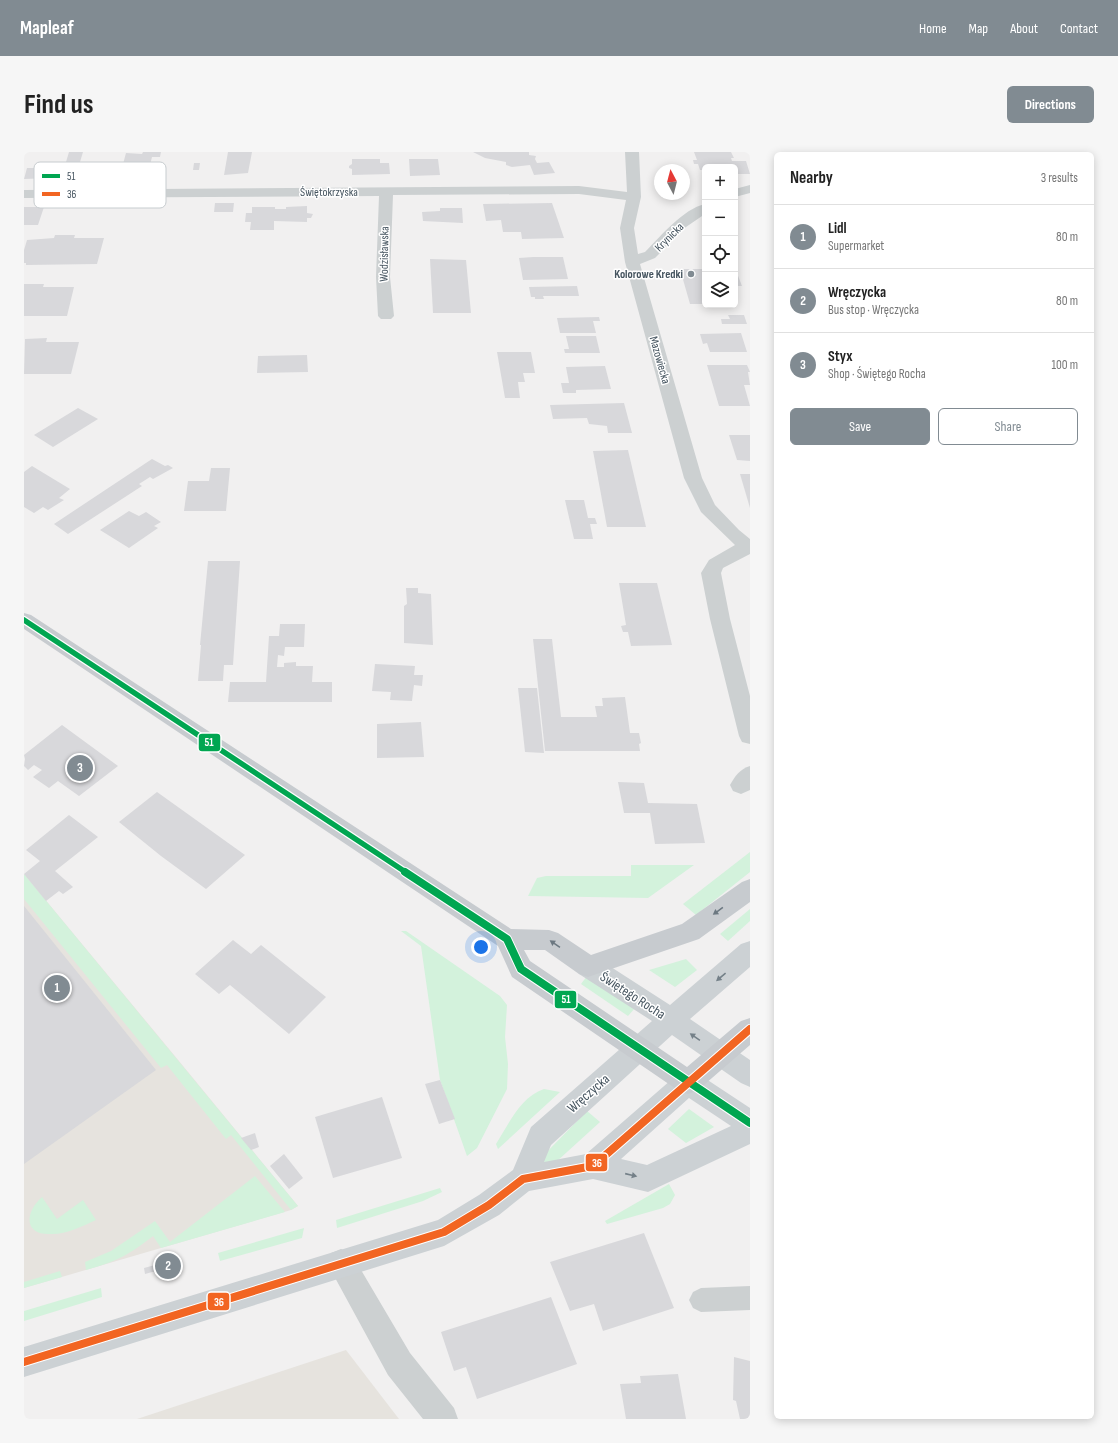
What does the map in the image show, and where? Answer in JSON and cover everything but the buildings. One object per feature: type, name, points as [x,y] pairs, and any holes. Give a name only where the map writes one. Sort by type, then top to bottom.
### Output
[{"type":"main road","points":[[24,620],[507,939],[521,969],[750,1123]]},
{"type":"main road","points":[[588,966],[690,932],[750,889]]},
{"type":"main road","name":"Świętego Rocha","points":[[507,939],[549,940],[671,1020],[750,1075]]},
{"type":"main road","name":"Wręczycka","points":[[523,1179],[541,1136],[671,1020],[734,967],[750,951]]},
{"type":"main road","points":[[593,1166],[750,1029]]},
{"type":"main road","points":[[593,1166],[648,1179],[750,1130]]},
{"type":"main road","name":"Wręczycka","points":[[24,1362],[444,1232],[489,1205],[523,1179],[593,1166]]},
{"type":"street","name":"Mazowiecka","points":[[632,152],[634,197],[627,228],[632,262],[692,478],[707,508],[732,534],[749,547],[716,564],[710,573],[720,619],[750,736]]},
{"type":"street","points":[[738,192],[750,189]]},
{"type":"street","name":"Świętokrzyska","points":[[166,193],[579,190],[634,197]]},
{"type":"street","name":"Wodzisławska","points":[[386,192],[383,277],[386,316]]},
{"type":"street","name":"Świętokrzyska","points":[[24,194],[34,194]]},
{"type":"street","name":"Krynicka","points":[[632,262],[650,256],[681,224],[702,210]]},
{"type":"street","points":[[341,1263],[399,1364],[443,1419]]},
{"type":"lane","points":[[701,1300],[750,1298]]},
{"type":"shaded area","points":[[24,874],[298,1206],[291,1210],[24,1288]]},
{"type":"shaded area","points":[[346,1350],[399,1419],[137,1419]]},
{"type":"green space","points":[[750,852],[750,872],[696,915],[683,904]]},
{"type":"green space","points":[[631,865],[694,865],[648,898],[528,896],[537,878],[546,876],[631,876]]},
{"type":"green space","points":[[24,874],[298,1206],[291,1210],[231,1135],[226,1139],[167,1065],[161,1068],[24,899]]},
{"type":"green space","points":[[750,909],[750,921],[728,941],[720,934]]},
{"type":"green space","points":[[401,931],[406,931],[500,996],[507,1005],[505,1037],[508,1064],[507,1089],[477,1148],[467,1156],[440,1080],[421,946]]},
{"type":"green space","points":[[686,959],[697,970],[675,987],[649,970]]},
{"type":"green space","points":[[587,976],[635,1008],[628,1016],[581,984]]},
{"type":"green space","points":[[544,1089],[560,1092],[498,1149],[496,1144],[516,1112],[528,1098]]},
{"type":"green space","points":[[689,1109],[714,1127],[686,1143],[668,1129]]},
{"type":"green space","points":[[587,1111],[600,1122],[556,1162],[549,1166],[538,1161]]},
{"type":"green space","points":[[255,1176],[285,1212],[161,1248],[153,1236],[121,1257],[86,1270],[85,1262],[111,1251],[155,1221],[170,1242]]},
{"type":"green space","points":[[669,1184],[675,1195],[670,1204],[663,1208],[607,1224],[605,1221]]},
{"type":"green space","points":[[440,1188],[442,1192],[423,1201],[337,1228],[336,1220]]},
{"type":"green space","points":[[42,1197],[57,1219],[83,1200],[96,1220],[63,1233],[43,1234],[36,1231],[30,1222],[32,1210]]},
{"type":"green space","points":[[304,1228],[302,1238],[220,1261],[218,1253]]},
{"type":"green space","points":[[60,1271],[62,1277],[24,1288],[24,1282]]},
{"type":"green space","points":[[101,1288],[102,1297],[24,1321],[24,1311]]},
{"type":"transit line","name":"51","points":[[24,620],[507,939],[521,969],[750,1123]]},
{"type":"transit line","name":"36","points":[[24,1362],[444,1232],[489,1205],[523,1179],[593,1166],[750,1029]]},
{"type":"place","name":"Kolorowe Kredki","points":[[691,274]]},
{"type":"place","name":"Styx","points":[[80,768]]},
{"type":"place","name":"Lidl","points":[[57,988]]},
{"type":"place","name":"Wręczycka","points":[[168,1266]]}]
